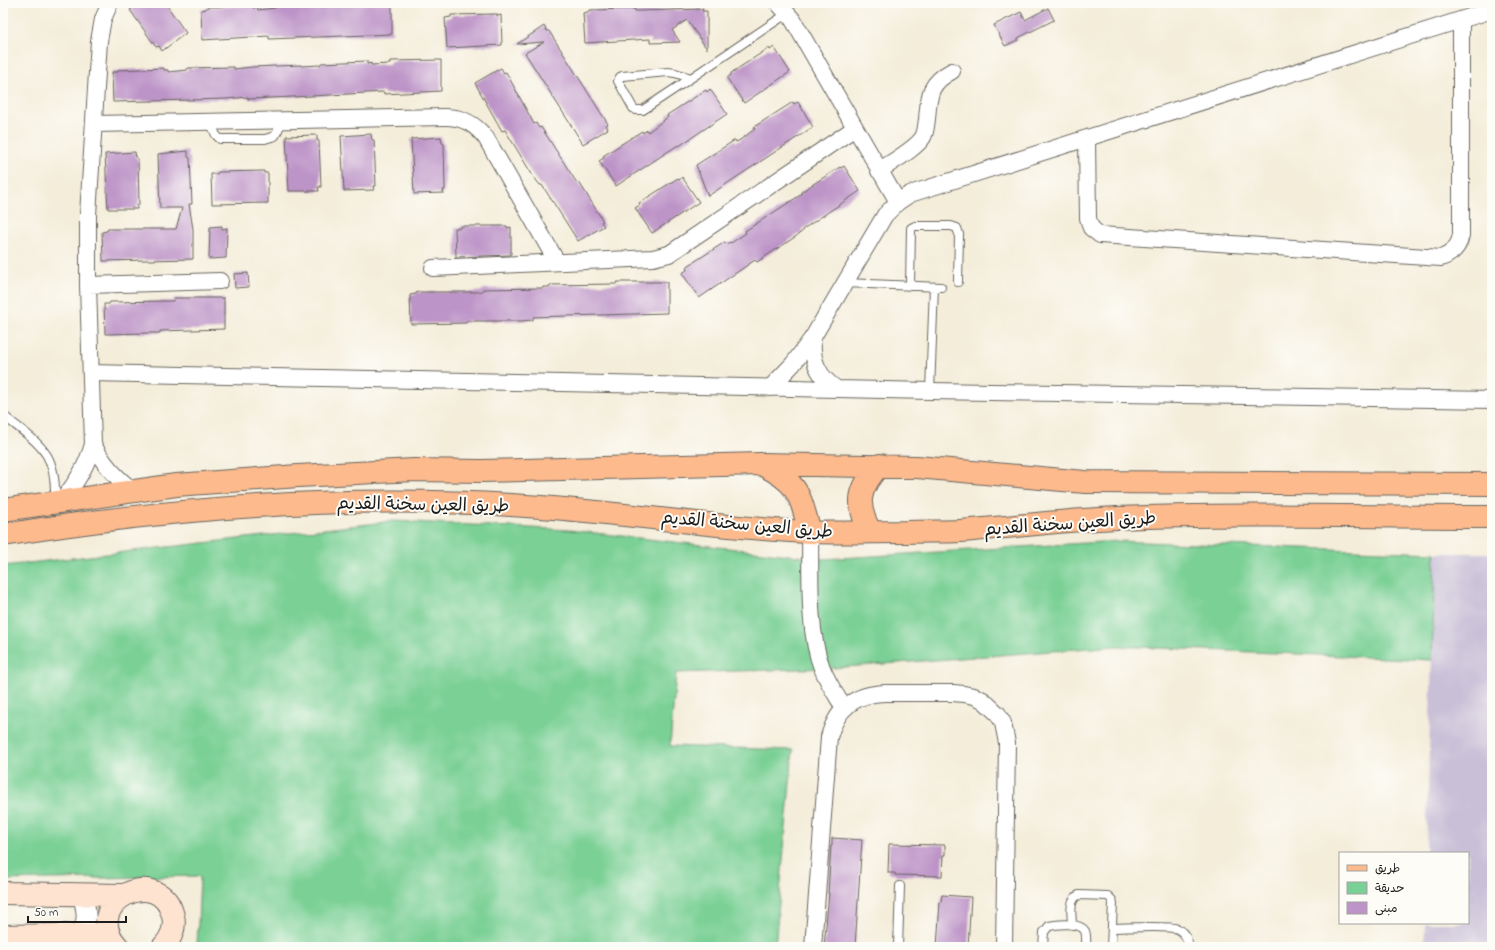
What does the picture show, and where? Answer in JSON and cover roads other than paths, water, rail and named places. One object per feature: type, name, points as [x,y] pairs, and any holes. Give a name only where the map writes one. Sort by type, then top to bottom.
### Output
[{"type":"main road","name":"طريق العين سخنة القديم","points":[[3,510],[176,485],[414,470],[489,470],[762,464],[880,465],[1085,482],[1492,484]]},
{"type":"main road","points":[[762,464],[779,473],[791,483],[800,496],[810,532]]},
{"type":"main road","points":[[870,532],[863,519],[860,504],[862,489],[869,476],[880,465]]},
{"type":"main road","name":"طريق العين سخنة القديم","points":[[3,536],[49,528],[167,512],[286,504],[405,501],[525,505],[644,516],[722,526],[810,532],[958,531],[1104,519],[1184,516],[1492,517]]},
{"type":"main road","points":[[3,893],[123,895],[137,890],[151,892],[164,899],[169,905],[174,919],[172,933],[167,945]]},
{"type":"main road","points":[[3,936],[81,934],[114,941],[108,919],[109,912],[112,905],[123,895]]},
{"type":"street","points":[[58,501],[78,480],[94,444],[88,285],[88,214],[100,36],[110,3]]},
{"type":"street","points":[[783,8],[898,202]]},
{"type":"street","points":[[770,388],[793,364],[813,337],[886,215],[898,202],[917,191],[1492,10]]},
{"type":"street","points":[[1087,138],[1088,218],[1091,228],[1100,235],[1441,258],[1451,254],[1455,250],[1461,235],[1461,20]]},
{"type":"street","points":[[879,171],[922,139],[926,130],[930,93],[935,84],[943,76],[952,71]]},
{"type":"street","points":[[94,124],[444,116],[464,120],[480,130],[486,138],[557,262]]},
{"type":"street","points":[[433,268],[653,258],[669,254],[854,128]]},
{"type":"street","points":[[88,285],[220,281]]},
{"type":"street","points":[[813,337],[813,355],[818,371],[837,389]]},
{"type":"street","points":[[91,373],[770,388],[1492,400]]},
{"type":"street","points":[[94,444],[106,466],[114,475],[134,491]]},
{"type":"street","points":[[810,532],[811,604],[816,647],[821,666],[830,687],[844,708]]},
{"type":"street","points":[[813,947],[830,738],[835,722],[844,708],[853,701],[874,693],[958,693],[974,696],[983,700],[998,714],[1004,728],[1007,743],[1004,947]]},
{"type":"street","points":[[64,947],[81,934],[86,925],[87,914],[81,894]]},
{"type":"lane","points":[[691,78],[675,73],[661,72],[622,76],[618,82],[631,106],[636,110],[643,110],[691,78],[783,8]]},
{"type":"lane","points":[[910,286],[910,230],[915,226],[952,226],[957,228],[959,234],[958,282]]},
{"type":"lane","points":[[845,283],[937,287],[930,391]]},
{"type":"lane","points":[[3,415],[44,450],[51,462],[55,474],[58,501]]},
{"type":"lane","points":[[898,947],[900,886]]},
{"type":"lane","points":[[1072,925],[1072,902],[1076,896],[1108,896],[1112,900],[1111,947]]},
{"type":"lane","points":[[1043,947],[1044,932],[1053,925],[1072,925],[1081,927],[1086,933],[1086,947]]},
{"type":"lane","points":[[1112,928],[1172,928],[1183,932],[1186,937],[1188,947]]}]
